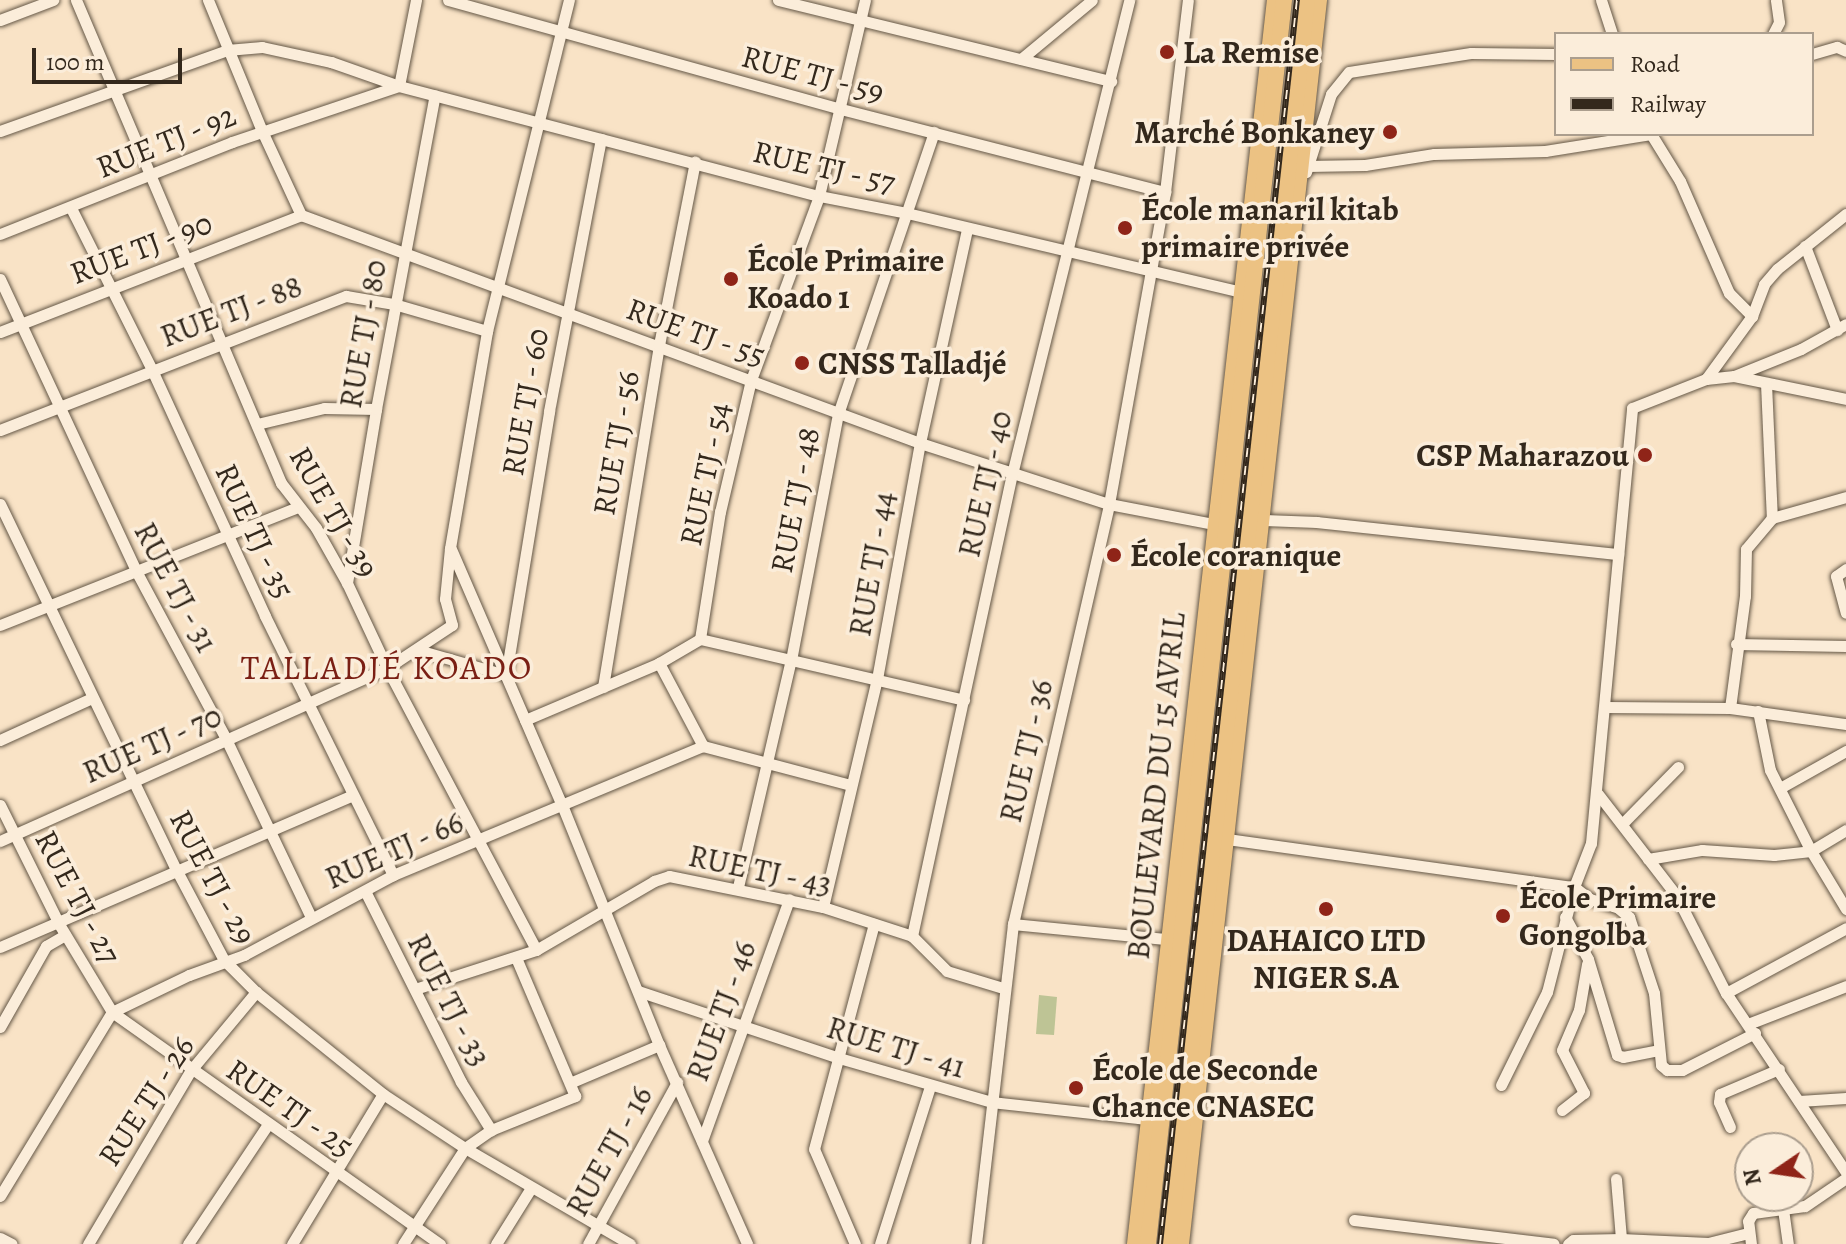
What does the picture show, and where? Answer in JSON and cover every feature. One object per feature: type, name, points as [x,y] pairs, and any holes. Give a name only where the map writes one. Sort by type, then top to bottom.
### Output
[{"type":"highway","name":"BOULEVARD DU 15 AVRIL","points":[[1148,1244],[1284,0]]},
{"type":"highway","name":"BOULEVARD DU 15 AVRIL","points":[[1169,1244],[1307,0]]},
{"type":"main road","name":"BOULEVARD DU 15 AVRIL","points":[[1134,1244],[1274,0]]},
{"type":"main road","points":[[1182,1244],[1320,0]]},
{"type":"street","points":[[0,20],[53,0]]},
{"type":"street","name":"RUE TJ - 39","points":[[76,0],[281,483],[296,508],[316,528],[347,583],[387,668],[536,950]]},
{"type":"street","points":[[208,0],[262,131],[301,215]]},
{"type":"street","points":[[399,86],[416,0]]},
{"type":"street","name":"RUE TJ - 59","points":[[448,0],[837,108],[1089,170],[1165,192]]},
{"type":"street","points":[[569,0],[496,287],[450,548],[562,805],[659,1045],[747,1244]]},
{"type":"street","points":[[778,0],[1111,81]]},
{"type":"street","name":"RUE TJ - 54","points":[[700,639],[720,512],[751,380],[819,196],[837,108],[865,0]]},
{"type":"street","points":[[1021,59],[1092,0]]},
{"type":"street","name":"RUE TJ - 40","points":[[912,936],[1012,474],[1129,0]]},
{"type":"street","name":"RUE TJ - 36","points":[[976,1244],[1003,988],[1013,924],[1109,504],[1165,192],[1188,0]]},
{"type":"street","points":[[1601,0],[1611,32]]},
{"type":"street","points":[[1774,32],[1779,22],[1776,0]]},
{"type":"street","name":"RUE TJ - 57","points":[[0,131],[227,50],[262,47],[331,62],[399,86],[819,196],[907,213],[1240,292]]},
{"type":"street","points":[[1814,53],[1837,47],[1846,51]]},
{"type":"street","points":[[1297,199],[1331,94],[1349,72],[1471,53],[1554,54]]},
{"type":"street","name":"RUE TJ - 92","points":[[0,234],[262,131],[399,86]]},
{"type":"street","name":"RUE TJ - 80","points":[[347,583],[394,304],[435,95]]},
{"type":"street","name":"RUE TJ - 48","points":[[738,887],[791,660],[838,414],[934,132]]},
{"type":"street","points":[[1307,166],[1365,165],[1449,153],[1545,151],[1639,136]]},
{"type":"street","points":[[1652,136],[1680,181],[1729,293],[1752,316]]},
{"type":"street","name":"RUE TJ - 60","points":[[506,675],[567,313],[601,139]]},
{"type":"street","name":"RUE TJ - 56","points":[[603,687],[659,345],[695,162]]},
{"type":"street","name":"RUE TJ - 35","points":[[71,208],[152,370],[393,875]]},
{"type":"street","points":[[1706,379],[1752,316],[1764,284],[1846,214]]},
{"type":"street","name":"RUE TJ - 55","points":[[301,215],[920,443],[1109,504],[1214,524]]},
{"type":"street","name":"RUE TJ - 90","points":[[0,332],[186,257],[301,215]]},
{"type":"street","name":"RUE TJ - 44","points":[[823,907],[877,679],[920,443],[967,229]]},
{"type":"street","points":[[1734,376],[1841,327],[1805,246]]},
{"type":"street","name":"RUE TJ - 31","points":[[0,279],[135,569],[272,829],[311,917]]},
{"type":"street","name":"RUE TJ - 88","points":[[0,430],[337,298],[358,297],[394,304],[487,331]]},
{"type":"street","points":[[1501,1085],[1547,992],[1574,887],[1588,857],[1598,794],[1632,408],[1706,379],[1734,376],[1846,399]]},
{"type":"street","points":[[1766,383],[1772,518]]},
{"type":"street","points":[[257,424],[324,408],[376,409]]},
{"type":"street","points":[[1730,708],[1736,644],[1745,596],[1744,554],[1772,518],[1846,497]]},
{"type":"street","name":"RUE TJ - 29","points":[[0,504],[4,523],[224,960],[256,992],[383,1094],[465,1148],[597,1228],[630,1244]]},
{"type":"street","points":[[0,625],[135,569],[296,508]]},
{"type":"street","points":[[1264,520],[1317,522],[1618,554]]},
{"type":"street","name":"RUE TJ - 70","points":[[0,841],[309,704],[418,650],[452,625],[445,599],[450,548]]},
{"type":"street","points":[[1846,569],[1836,576],[1846,613]]},
{"type":"street","points":[[525,720],[659,663],[700,639],[964,700]]},
{"type":"street","points":[[1736,644],[1846,646]]},
{"type":"street","points":[[418,650],[506,675]]},
{"type":"street","points":[[659,663],[703,746],[851,785]]},
{"type":"street","points":[[0,740],[92,698]]},
{"type":"street","points":[[1605,707],[1730,708],[1846,724]]},
{"type":"street","points":[[1758,711],[1767,759],[1811,851],[1846,909]]},
{"type":"street","name":"RUE TJ - 66","points":[[112,1012],[224,960],[244,955],[393,875],[703,746]]},
{"type":"street","points":[[1780,788],[1846,751]]},
{"type":"street","points":[[1622,824],[1678,767]]},
{"type":"street","points":[[1598,794],[1683,906],[1726,993],[1779,1069],[1846,1175],[1814,1202]]},
{"type":"street","points":[[0,947],[62,929],[177,871],[353,795]]},
{"type":"street","name":"RUE TJ - 27","points":[[0,805],[62,929],[112,1012]]},
{"type":"street","points":[[1648,859],[1702,850],[1774,855],[1811,851],[1846,830]]},
{"type":"street","points":[[1227,839],[1574,887],[1590,899],[1617,907],[1629,917],[1654,993],[1658,1050],[1661,1065],[1667,1070],[1682,1070],[1751,1029],[1846,986]]},
{"type":"street","name":"RUE TJ - 43","points":[[415,989],[536,950],[605,913],[654,881],[669,876],[738,887],[823,907],[912,936],[947,971],[1003,988]]},
{"type":"street","name":"RUE TJ - 33","points":[[365,891],[461,1082],[491,1130]]},
{"type":"street","name":"RUE TJ - 46","points":[[702,1141],[789,899]]},
{"type":"street","points":[[1565,917],[1588,959],[1617,1055],[1658,1050]]},
{"type":"street","points":[[855,1244],[814,1149],[874,924]]},
{"type":"street","points":[[1013,924],[1167,939]]},
{"type":"street","points":[[1726,993],[1846,928]]},
{"type":"street","points":[[0,1027],[46,946],[62,929]]},
{"type":"street","points":[[403,1244],[465,1148],[491,1130],[575,1096],[572,1082],[516,958]]},
{"type":"street","points":[[1562,1110],[1584,1093],[1562,1050],[1579,1010],[1588,959]]},
{"type":"street","name":"RUE TJ - 41","points":[[638,991],[839,1058],[991,1102],[1147,1119]]},
{"type":"street","name":"RUE TJ - 26","points":[[88,1244],[191,1070],[256,992]]},
{"type":"street","points":[[0,1196],[112,1012]]},
{"type":"street","name":"RUE TJ - 25","points":[[112,1012],[440,1244]]},
{"type":"street","points":[[572,1082],[659,1045]]},
{"type":"street","points":[[1730,1127],[1719,1102],[1720,1094],[1779,1069]]},
{"type":"street","name":"RUE TJ - 16","points":[[588,1244],[677,1082]]},
{"type":"street","points":[[880,1244],[930,1086]]},
{"type":"street","points":[[292,1244],[383,1094]]},
{"type":"street","points":[[1799,1101],[1846,1098]]},
{"type":"street","points":[[188,1244],[268,1124]]},
{"type":"street","points":[[1616,1179],[1621,1239]]},
{"type":"street","points":[[496,1244],[531,1188]]},
{"type":"street","points":[[1568,1244],[1573,1240],[1708,1243],[1750,1238],[1750,1216],[1760,1212]]},
{"type":"street","points":[[1783,1212],[1788,1244]]},
{"type":"street","points":[[1354,1220],[1554,1244]]},
{"type":"street","points":[[1440,1231],[1449,1244]]},
{"type":"street","points":[[0,1238],[12,1244]]},
{"type":"green space","points":[[1039,995],[1057,997],[1054,1035],[1036,1034]]},
{"type":"railway","points":[[1160,1244],[1297,0]]},
{"type":"place","name":"La Remise","points":[[1167,52]]},
{"type":"place","name":"Marché Bonkaney","points":[[1390,132]]},
{"type":"place","name":"École manaril kitab primaire privée","points":[[1125,228]]},
{"type":"place","name":"École Primaire Koado 1","points":[[731,279]]},
{"type":"place","name":"CNSS Talladjé","points":[[802,363]]},
{"type":"place","name":"CSP Maharazou","points":[[1645,455]]},
{"type":"place","name":"École coranique","points":[[1114,555]]},
{"type":"place","name":"DAHAICO LTD NIGER S.A","points":[[1326,909]]},
{"type":"place","name":"École Primaire Gongolba","points":[[1503,916]]},
{"type":"place","name":"École de Seconde Chance CNASEC","points":[[1076,1088]]},
{"type":"district","name":"TALLADJÉ KOADO","points":[[387,668]]}]
